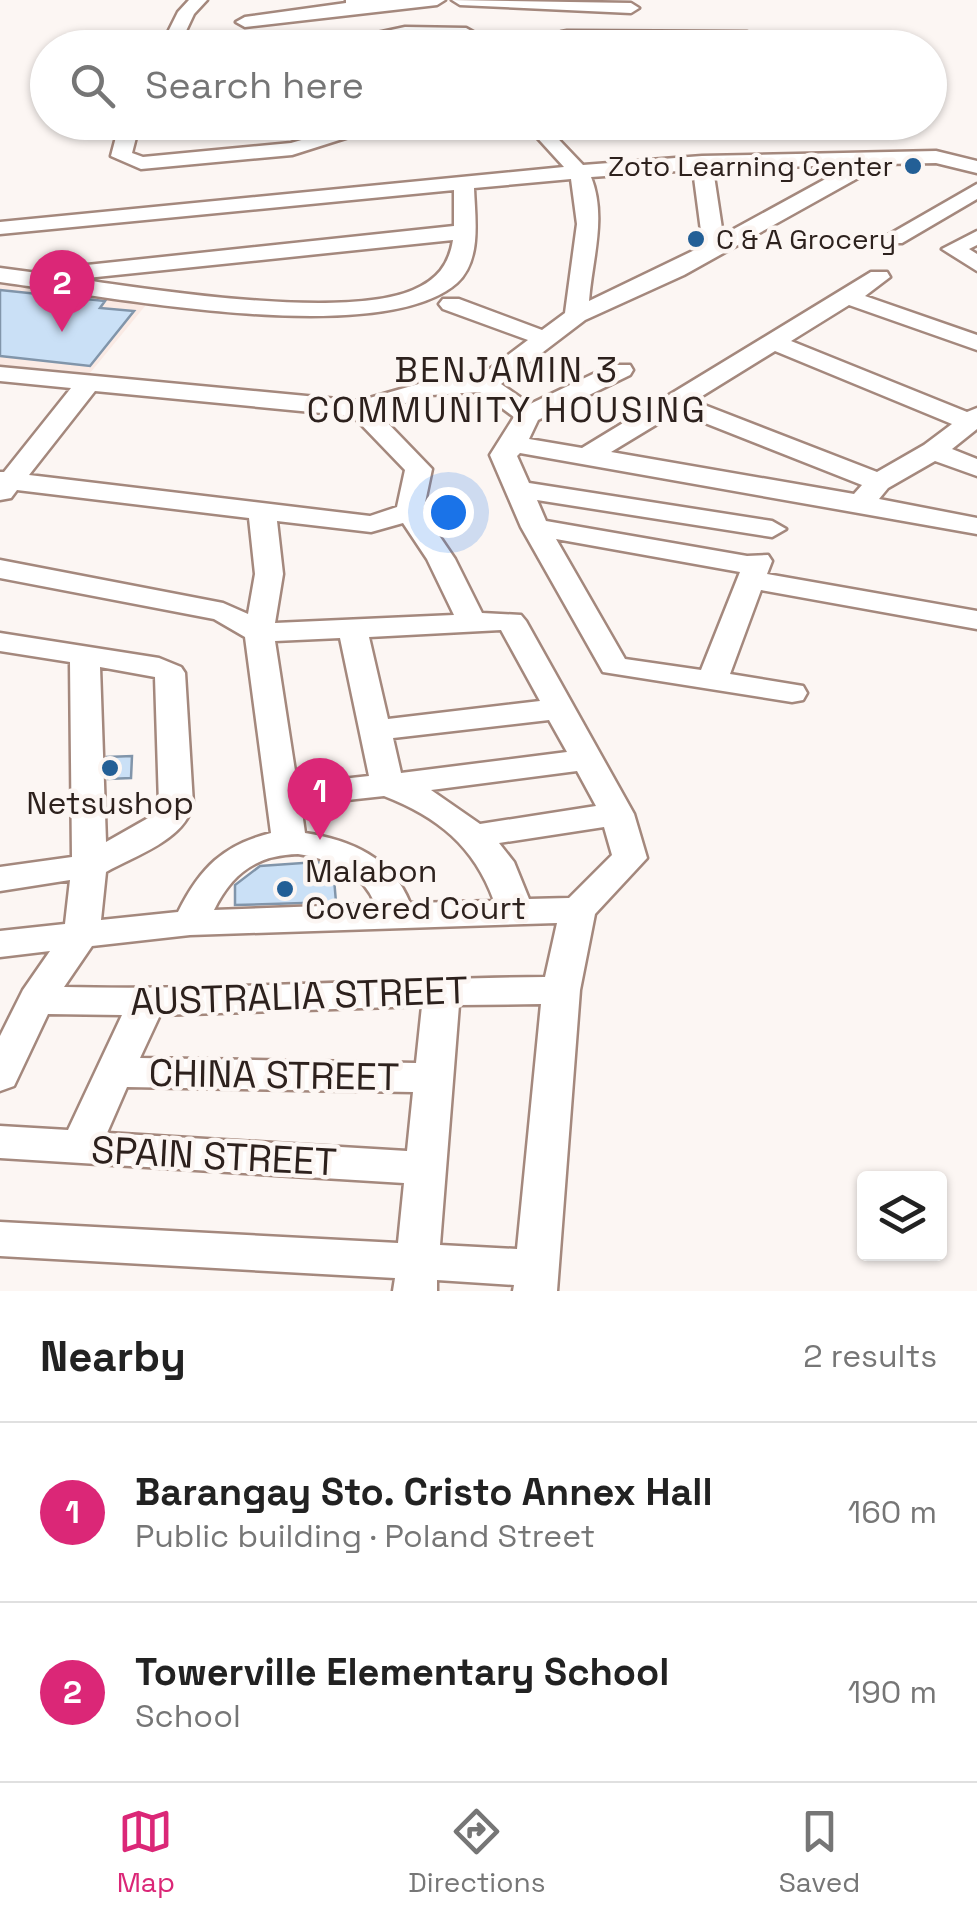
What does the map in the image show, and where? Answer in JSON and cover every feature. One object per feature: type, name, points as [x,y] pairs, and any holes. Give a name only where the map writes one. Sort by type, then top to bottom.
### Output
[{"type":"street","points":[[178,30],[199,0]]},
{"type":"street","points":[[346,0],[372,4]]},
{"type":"street","points":[[245,22],[372,4],[437,0]]},
{"type":"street","points":[[460,0],[580,6],[597,3],[631,8]]},
{"type":"street","points":[[468,30],[487,1]]},
{"type":"street","points":[[569,30],[580,6]]},
{"type":"street","points":[[125,140],[121,156],[141,163],[292,149],[324,140]]},
{"type":"street","points":[[549,140],[578,170],[590,204],[576,290],[578,315]]},
{"type":"street","points":[[0,374],[360,409],[428,388],[485,384],[578,315],[676,270],[880,157]]},
{"type":"street","points":[[0,228],[464,180],[702,162],[936,157],[977,167]]},
{"type":"street","points":[[702,162],[714,247]]},
{"type":"street","points":[[0,275],[319,310],[377,307],[424,295],[449,279],[462,256],[464,180]]},
{"type":"street","points":[[894,238],[977,190]]},
{"type":"street","points":[[28,278],[463,232]]},
{"type":"street","points":[[977,237],[953,249],[977,264]]},
{"type":"street","points":[[587,456],[879,277]]},
{"type":"street","points":[[848,297],[977,343]]},
{"type":"street","points":[[451,304],[542,338]]},
{"type":"street","points":[[775,343],[973,419]]},
{"type":"street","points":[[622,370],[528,415],[514,444],[503,455],[535,527],[614,666],[792,693]]},
{"type":"street","points":[[485,384],[528,415]]},
{"type":"street","points":[[4,485],[87,385]]},
{"type":"street","points":[[672,401],[879,482]]},
{"type":"street","points":[[360,409],[418,468],[409,512],[441,559],[472,622]]},
{"type":"street","points":[[860,504],[879,482],[933,451],[973,419]]},
{"type":"street","points":[[514,444],[977,526]]},
{"type":"street","points":[[933,451],[977,468]]},
{"type":"street","points":[[4,485],[371,524],[409,512]]},
{"type":"street","points":[[518,488],[772,529]]},
{"type":"street","points":[[712,680],[790,490]]},
{"type":"street","points":[[262,512],[268,574],[259,633],[289,839]]},
{"type":"street","points":[[535,527],[977,620]]},
{"type":"street","points":[[0,569],[224,612],[259,633],[511,621],[617,814],[630,858],[578,910],[561,990],[535,1279],[417,1277],[0,1239]]},
{"type":"street","points":[[353,630],[387,785]]},
{"type":"street","points":[[0,878],[88,866],[162,826],[173,818],[176,804],[170,673],[159,667],[86,654],[4,652]]},
{"type":"street","points":[[0,1076],[36,1000],[82,933],[88,866],[86,654]]},
{"type":"street","points":[[375,730],[558,710]]},
{"type":"street","points":[[284,796],[584,760]]},
{"type":"street","points":[[387,785],[423,799],[472,836],[497,862],[516,913]]},
{"type":"street","points":[[472,836],[617,814]]},
{"type":"street","points":[[190,923],[218,873],[247,853],[289,839],[339,851],[368,870],[382,880],[396,913]]},
{"type":"street","points":[[0,944],[190,923],[396,913],[578,910]]},
{"type":"street","points":[[417,1277],[442,990]]},
{"type":"street","name":"AUSTRALIA STREET","points":[[36,1000],[146,1004],[442,990],[561,990]]},
{"type":"street","points":[[79,1149],[146,1004]]},
{"type":"street","name":"CHINA STREET","points":[[115,1072],[433,1078]]},
{"type":"street","name":"SPAIN STREET","points":[[0,1142],[429,1168]]},
{"type":"shaded area","points":[[0,281],[150,300],[90,373],[0,365]]},
{"type":"building","points":[[0,290],[105,301],[100,308],[134,311],[90,366],[0,356]]},
{"type":"building","points":[[132,756],[131,778],[108,779],[107,757]]},
{"type":"building","name":"Malabon Covered Court","points":[[317,862],[333,867],[336,902],[235,905],[235,885],[260,866]]},
{"type":"place","name":"Zoto Learning Center","points":[[913,166]]},
{"type":"place","name":"C & A Grocery","points":[[696,239]]},
{"type":"place","name":"Towerville Elementary School","points":[[62,332]]},
{"type":"place","name":"Netsushop","points":[[110,768]]},
{"type":"place","name":"Barangay Sto. Cristo Annex Hall","points":[[320,840]]},
{"type":"place","name":"Malabon Covered Court","points":[[285,889]]},
{"type":"district","name":"BENJAMIN 3 COMMUNITY HOUSING","points":[[507,390]]}]
